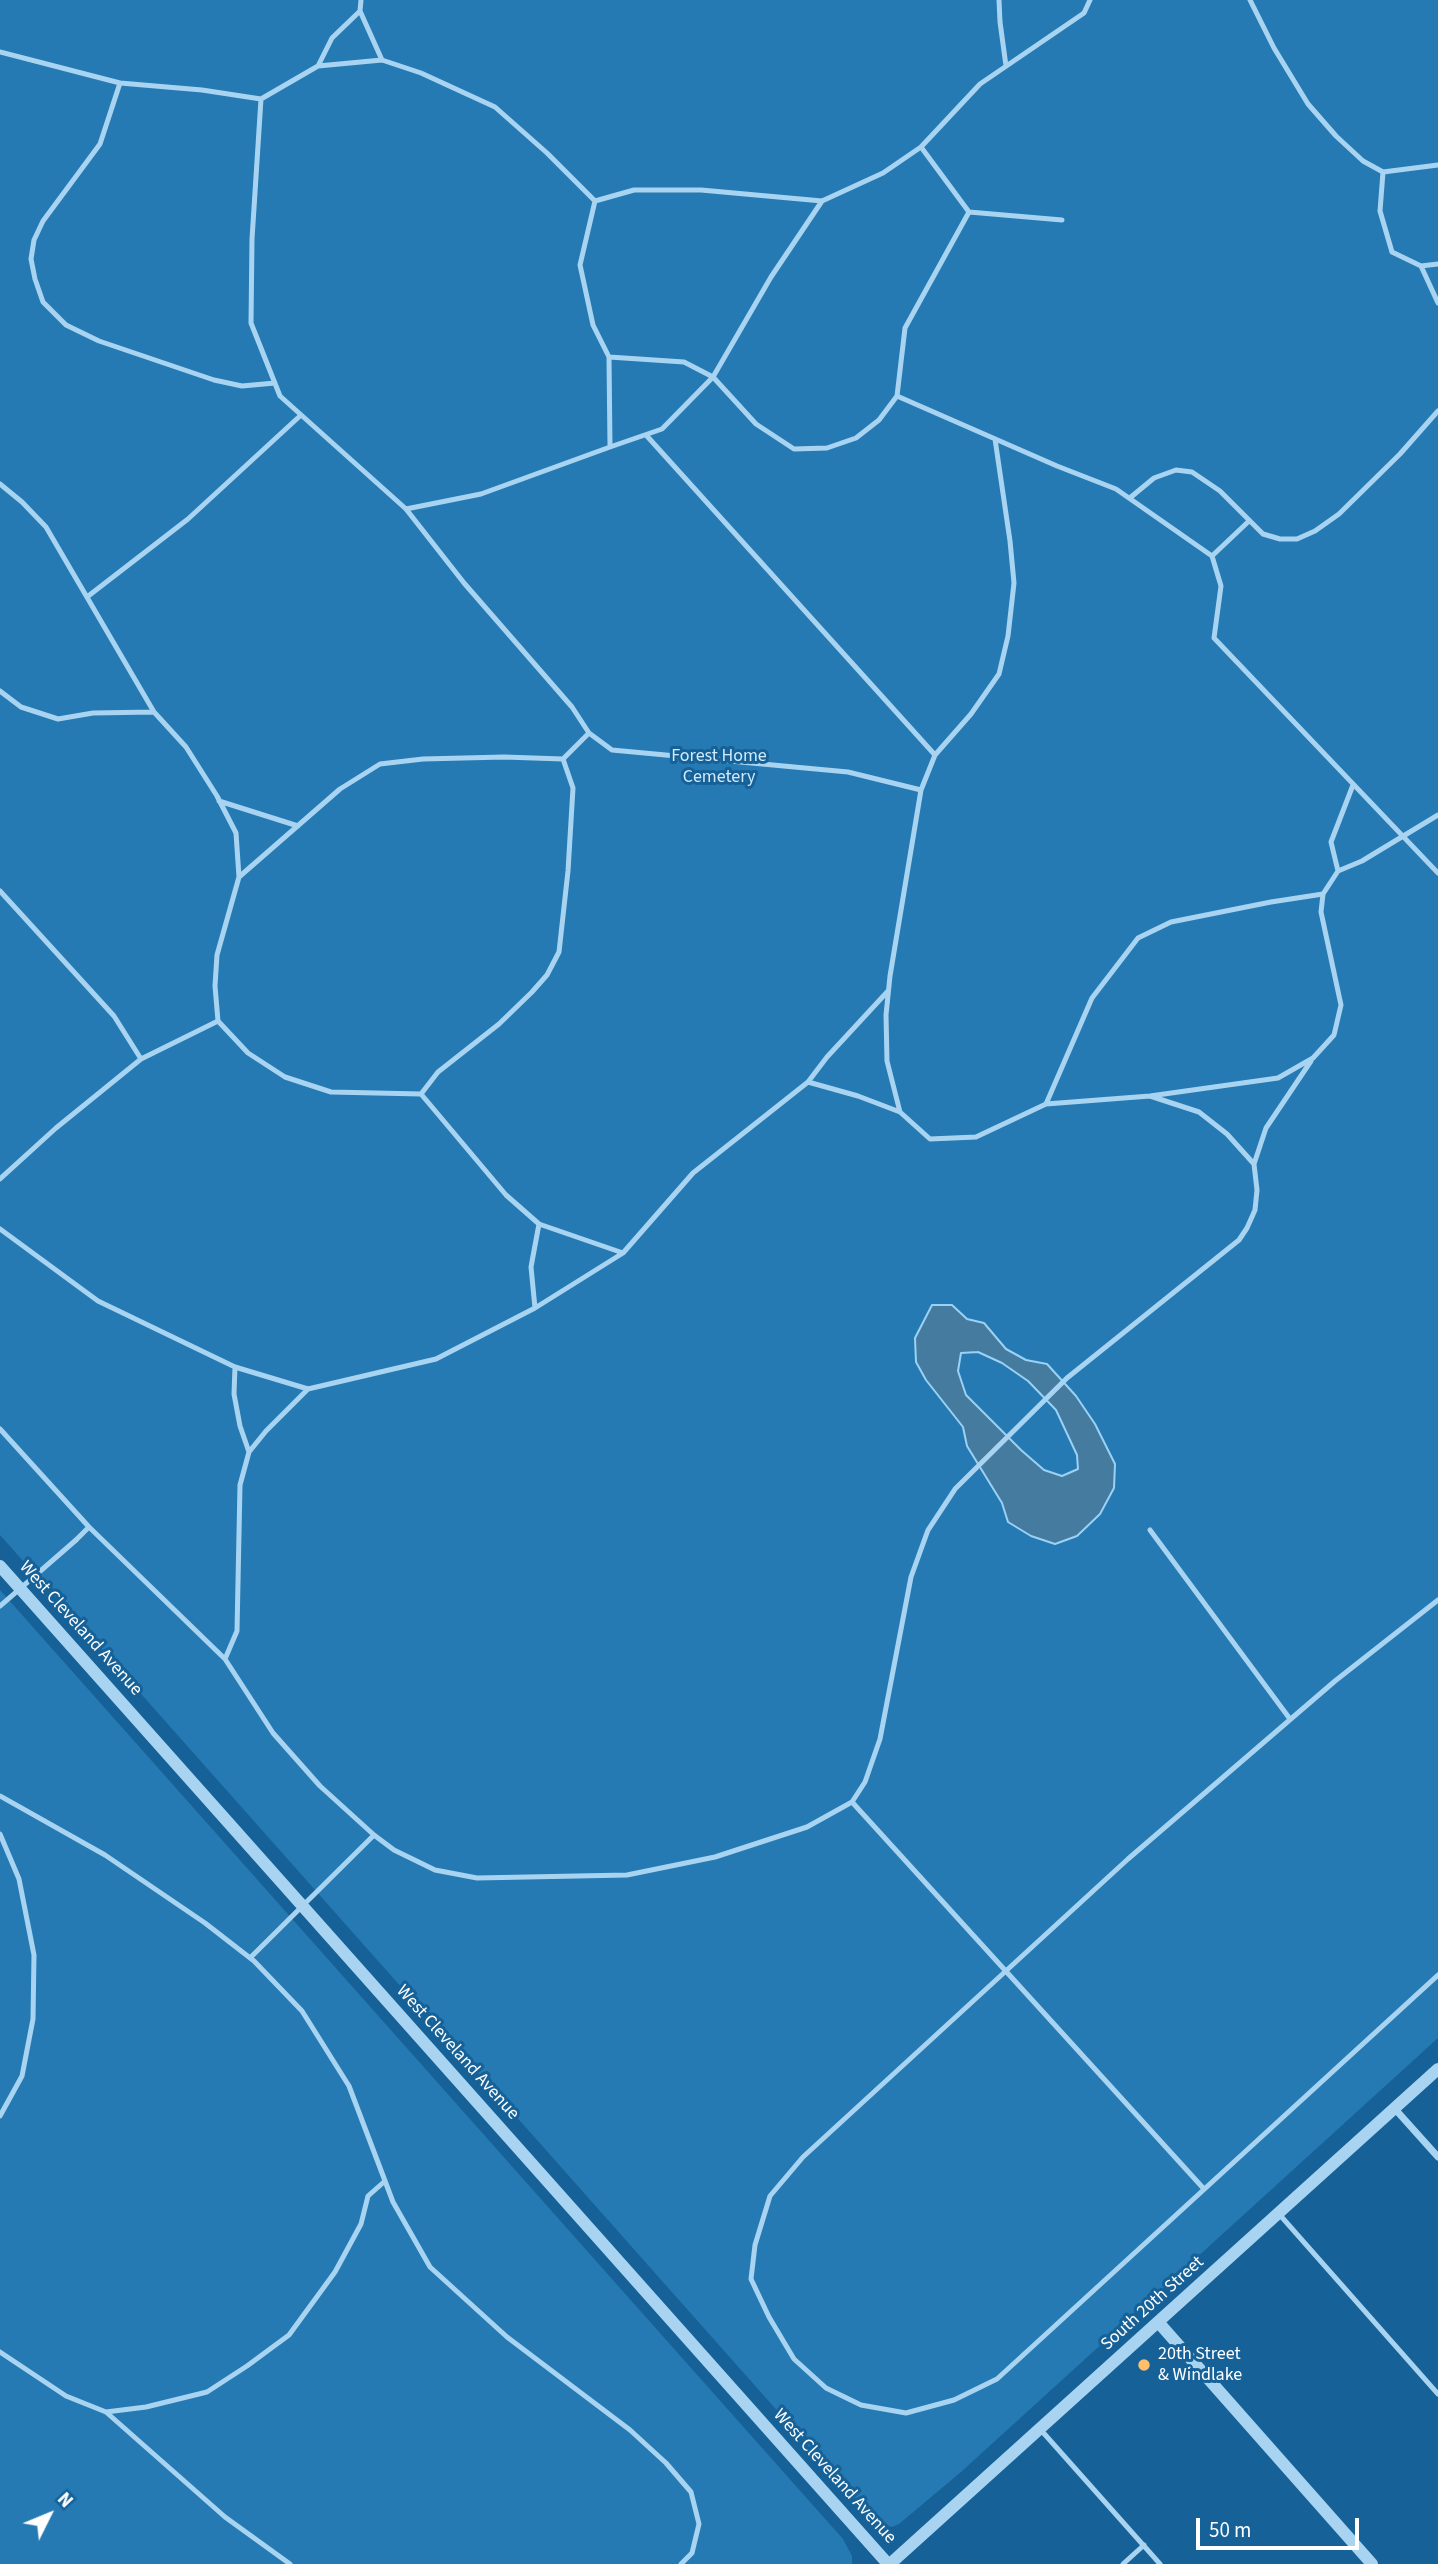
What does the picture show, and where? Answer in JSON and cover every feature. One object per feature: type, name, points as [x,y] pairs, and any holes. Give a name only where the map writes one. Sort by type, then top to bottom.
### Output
[{"type":"street","name":"West Cleveland Avenue","points":[[0,1566],[889,2564]]},
{"type":"street","name":"South 20th Street","points":[[889,2564],[1438,2069]]},
{"type":"street","points":[[1395,2109],[1438,2157]]},
{"type":"street","points":[[1159,2323],[1367,2562]]},
{"type":"lane","points":[[361,0],[359,11],[382,60]]},
{"type":"lane","points":[[999,0],[1006,66]]},
{"type":"lane","points":[[595,201],[634,190],[701,190],[822,201],[883,173],[921,147],[980,84],[1084,13],[1090,0]]},
{"type":"lane","points":[[1250,0],[1274,48],[1308,104],[1363,161],[1383,172],[1438,165]]},
{"type":"lane","points":[[318,66],[332,37],[359,11]]},
{"type":"lane","points":[[0,52],[121,83],[202,90],[261,99],[318,66],[382,60],[421,73],[495,107],[595,201]]},
{"type":"lane","points":[[121,83],[100,144],[43,221],[34,240],[31,258],[43,302],[66,325],[142,357],[242,386],[275,383]]},
{"type":"lane","points":[[261,99],[252,239],[251,323],[281,396],[406,509],[464,583],[572,706],[589,733],[612,750],[848,772],[921,790]]},
{"type":"lane","points":[[921,147],[969,212],[1062,220]]},
{"type":"lane","points":[[1383,172],[1380,211],[1392,252],[1421,266],[1438,264]]},
{"type":"lane","points":[[595,201],[580,265],[593,325],[609,357],[610,447]]},
{"type":"lane","points":[[406,509],[481,494],[662,429],[713,377],[771,277],[822,201]]},
{"type":"lane","points":[[609,357],[684,362],[713,377],[756,424],[794,449],[827,449],[856,438],[879,420],[897,396],[905,328],[969,212]]},
{"type":"lane","points":[[1421,266],[1438,301]]},
{"type":"lane","points":[[897,396],[1131,497],[1164,525],[1212,556],[1221,586],[1214,638],[1438,873]]},
{"type":"lane","points":[[1131,497],[1154,478],[1177,470],[1192,472],[1220,491],[1263,534],[1280,539],[1297,539],[1315,531],[1339,514],[1400,454],[1438,411]]},
{"type":"lane","points":[[87,597],[188,519],[301,415]]},
{"type":"lane","points":[[646,435],[935,755]]},
{"type":"lane","points":[[900,1112],[887,1061],[886,1015],[921,790],[935,755],[971,714],[999,674],[1008,636],[1014,583],[995,439]]},
{"type":"lane","points":[[0,484],[46,527],[153,712],[186,747],[236,833],[239,877],[217,955],[215,986],[218,1021],[248,1053],[285,1077],[331,1092],[421,1094],[506,1195],[539,1224],[623,1253]]},
{"type":"lane","points":[[1212,556],[1249,521]]},
{"type":"lane","points":[[0,691],[21,707],[58,719],[93,713],[153,712]]},
{"type":"lane","points":[[239,877],[340,789],[380,764],[423,759],[563,759],[589,733]]},
{"type":"lane","points":[[421,1094],[439,1072],[499,1024],[532,992],[547,975],[559,952],[568,872],[573,788],[563,759]]},
{"type":"lane","points":[[1338,871],[1331,842],[1353,785]]},
{"type":"lane","points":[[219,801],[298,825]]},
{"type":"lane","points":[[0,1429],[89,1527],[225,1660],[273,1733],[320,1786],[394,1850],[435,1870],[477,1878],[627,1875],[715,1857],[807,1827],[852,1802],[865,1782],[880,1739],[911,1577],[928,1530],[955,1489],[1067,1378],[1239,1240],[1247,1228],[1255,1210],[1257,1190],[1254,1164],[1266,1128],[1313,1058],[1334,1035],[1341,1005],[1321,912],[1323,894],[1338,871],[1362,861],[1438,815]]},
{"type":"lane","points":[[0,891],[114,1016],[141,1059]]},
{"type":"lane","points":[[1046,1104],[1092,998],[1138,938],[1171,922],[1323,894]]},
{"type":"lane","points":[[0,1229],[98,1301],[234,1367],[308,1389],[436,1359],[535,1307],[623,1253],[693,1173],[808,1082],[827,1057],[888,991]]},
{"type":"lane","points":[[0,1179],[55,1128],[141,1059],[218,1021]]},
{"type":"lane","points":[[808,1082],[858,1096],[900,1112],[930,1139],[976,1137],[1046,1104],[1150,1096],[1278,1078],[1313,1058]]},
{"type":"lane","points":[[1150,1096],[1199,1112],[1227,1134],[1254,1164]]},
{"type":"lane","points":[[535,1307],[531,1267],[539,1224]]},
{"type":"lane","points":[[234,1367],[234,1394],[240,1426],[249,1452]]},
{"type":"lane","points":[[225,1660],[237,1631],[240,1485],[249,1452],[308,1389]]},
{"type":"lane","points":[[0,1606],[89,1527]]},
{"type":"lane","points":[[1150,1530],[1290,1719]]},
{"type":"lane","points":[[1438,1600],[1335,1681],[1128,1859],[803,2157],[770,2196],[755,2245],[751,2279],[769,2317],[794,2359],[826,2388],[861,2405],[906,2413],[954,2400],[997,2379],[1438,1975]]},
{"type":"lane","points":[[0,1796],[105,1855],[205,1923],[250,1958],[302,2011],[349,2086],[393,2202],[430,2267],[508,2337],[630,2430],[666,2463],[691,2492],[699,2524],[692,2553],[681,2564]]},
{"type":"lane","points":[[852,1802],[1204,2189]]},
{"type":"lane","points":[[0,1834],[19,1879],[34,1955],[33,2020],[22,2076],[0,2116]]},
{"type":"lane","points":[[250,1958],[374,1835]]},
{"type":"lane","points":[[106,2412],[145,2407],[207,2392],[289,2335],[335,2272],[361,2224],[368,2196],[385,2181]]},
{"type":"lane","points":[[1279,2214],[1438,2394]]},
{"type":"lane","points":[[0,2351],[66,2396],[106,2412],[225,2517],[289,2564]]},
{"type":"lane","points":[[1040,2429],[1160,2564]]},
{"type":"lane","points":[[1123,2564],[1143,2545]]},
{"type":"green space","name":"Forest Home Cemetery","points":[[0,0],[1438,0],[1438,2038],[961,2472],[892,2527],[868,2513],[0,1535]]},
{"type":"green space","points":[[0,1590],[843,2539],[852,2556],[852,2564],[0,2564]]},
{"type":"shaded area","points":[[932,1305],[952,1305],[967,1319],[984,1323],[1006,1349],[1026,1360],[1047,1364],[1076,1396],[1095,1424],[1115,1464],[1114,1488],[1100,1514],[1077,1536],[1055,1544],[1031,1536],[1008,1522],[1002,1503],[967,1446],[963,1427],[926,1380],[916,1362],[915,1338]],"holes":[[[978,1352],[1002,1363],[1028,1381],[1056,1410],[1077,1455],[1078,1469],[1062,1476],[1044,1470],[966,1395],[958,1371],[961,1353]]]},
{"type":"place","name":"20th Street & Windlake","points":[[1144,2365]]}]
